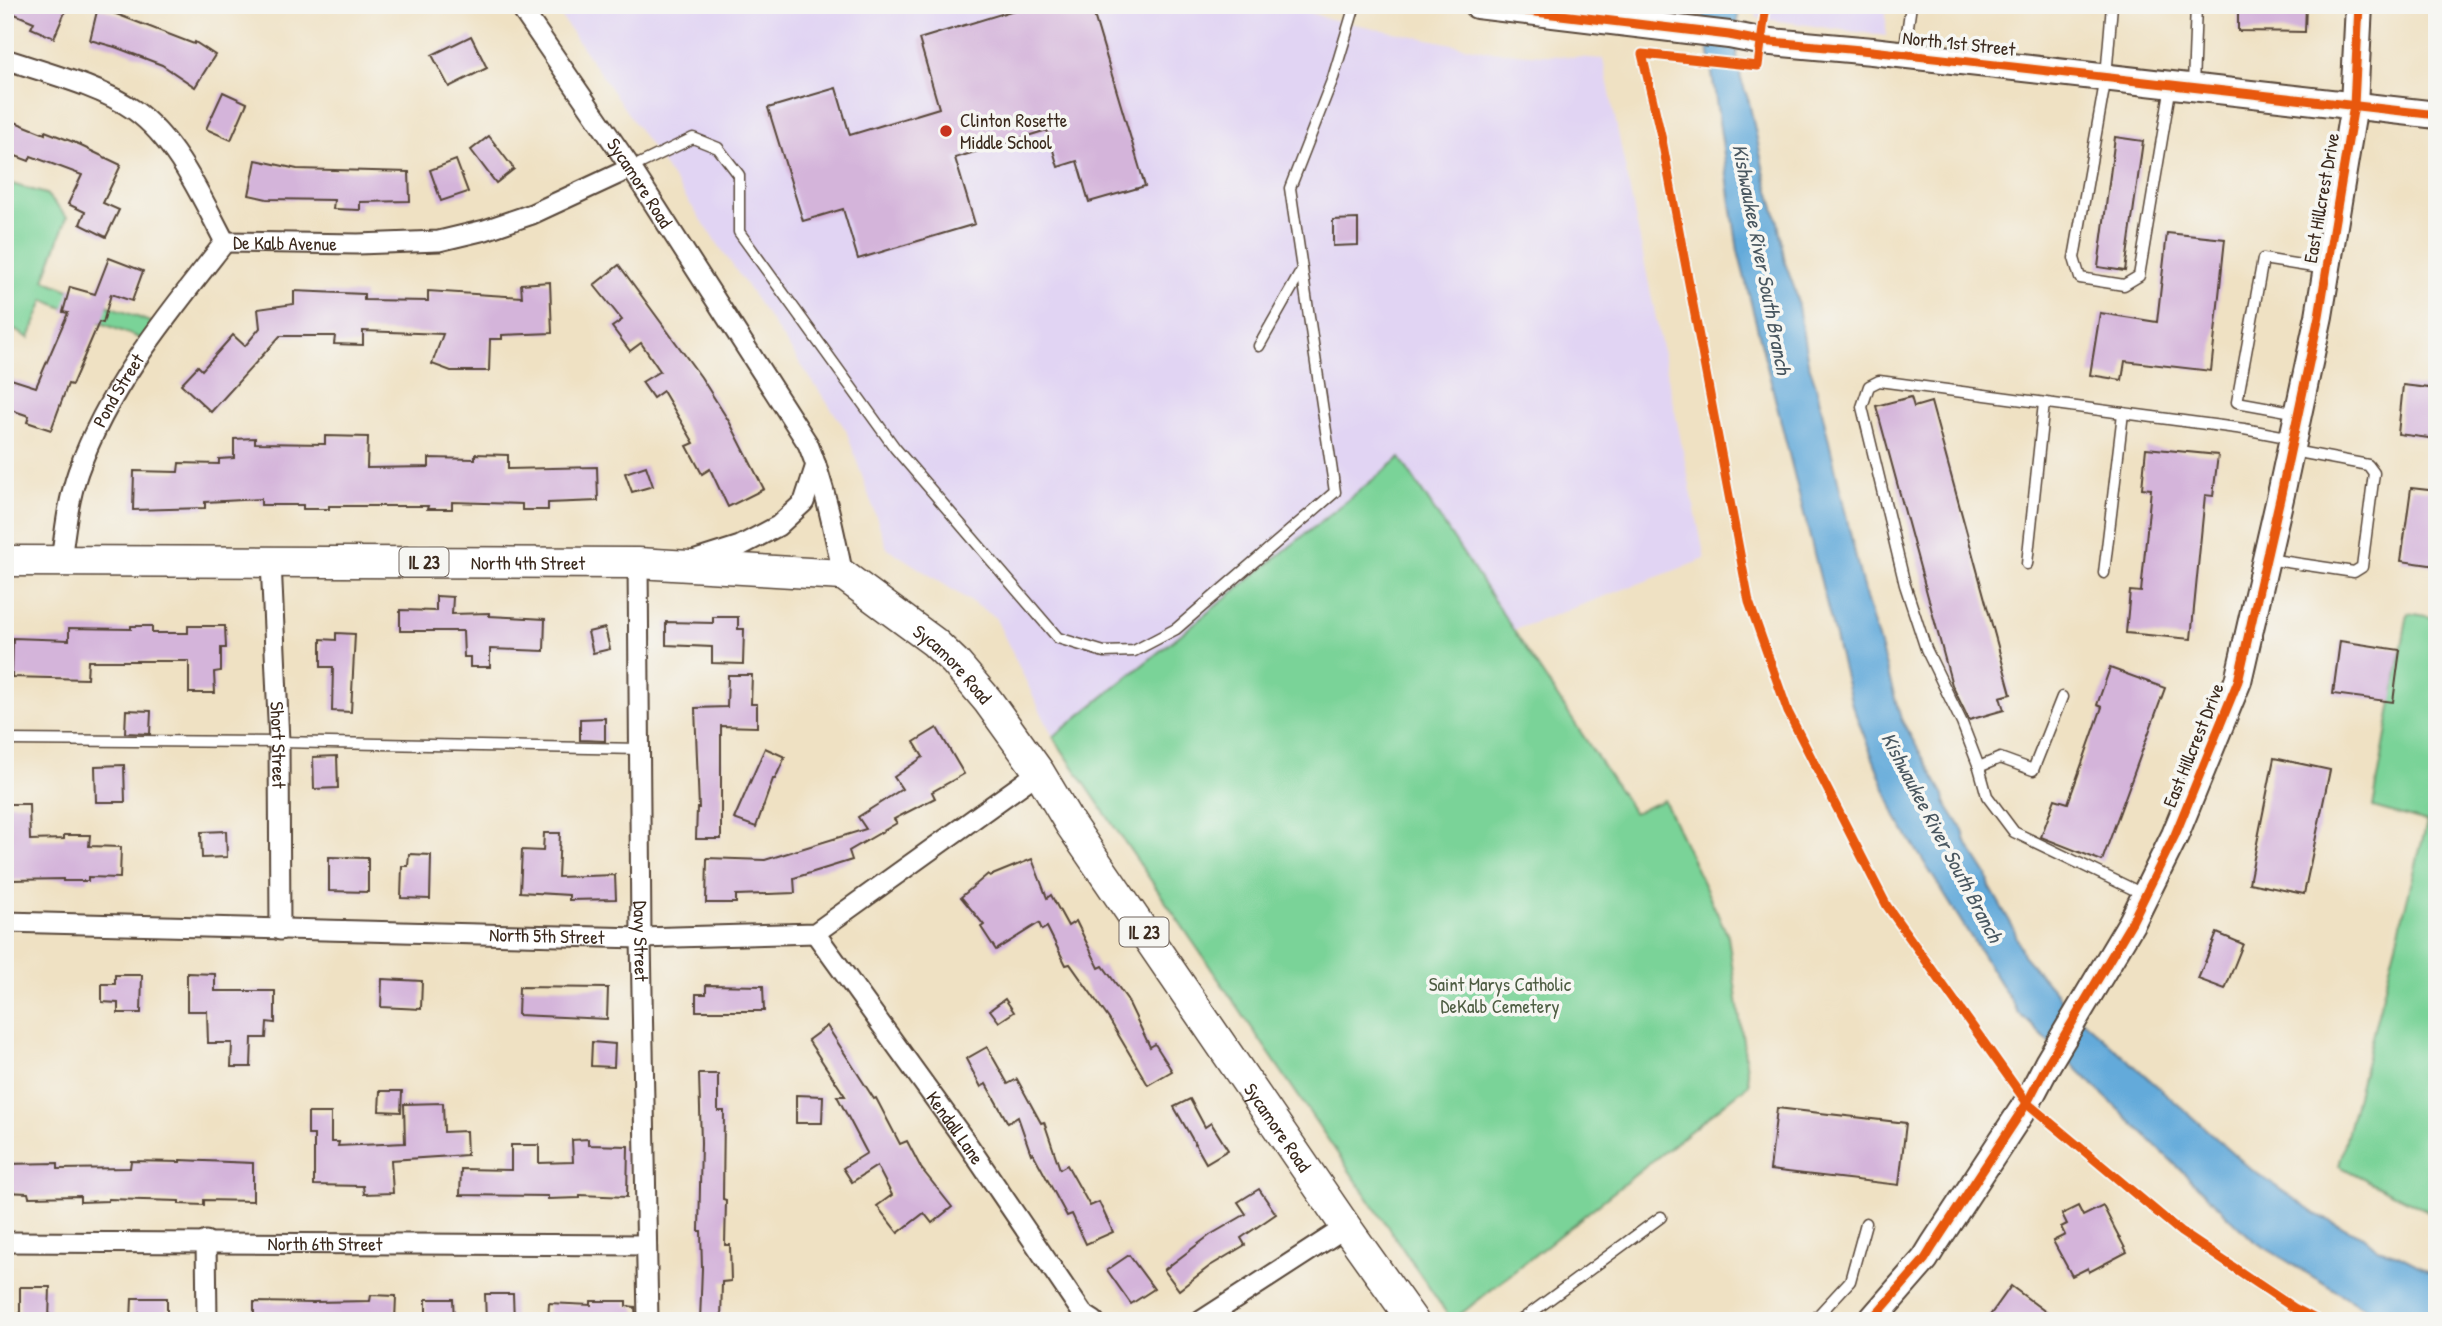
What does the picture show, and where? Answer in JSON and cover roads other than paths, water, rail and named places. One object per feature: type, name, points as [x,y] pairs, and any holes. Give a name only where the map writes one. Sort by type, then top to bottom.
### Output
[{"type":"main road","name":"North 4th Street","points":[[5,561],[638,563],[843,575]]},
{"type":"main road","name":"Sycamore Road","points":[[843,575],[934,642],[988,701],[1040,772],[1070,824],[1413,1321]]},
{"type":"street","name":"Sycamore Road","points":[[519,5],[631,168],[808,444],[832,520],[843,575]]},
{"type":"street","name":"North 1st Street","points":[[1477,5],[1760,41],[1903,54],[2437,115]]},
{"type":"street","name":"East Hillcrest Drive","points":[[1871,1321],[1925,1259],[2027,1103],[2097,981],[2146,895],[2185,812],[2238,681],[2267,558],[2326,270],[2354,105],[2359,5]]},
{"type":"street","name":"De Kalb Avenue","points":[[5,59],[88,88],[120,101],[136,111],[171,148],[225,242],[358,244],[439,241],[485,230],[532,214],[631,168]]},
{"type":"street","name":"Pond Street","points":[[61,561],[68,508],[93,435],[120,384],[160,326],[225,242]]},
{"type":"street","points":[[680,565],[740,546],[778,526],[804,502],[816,465]]},
{"type":"street","name":"Short Street","points":[[271,561],[279,742],[280,930]]},
{"type":"street","name":"Davy Street","points":[[638,563],[648,1321]]},
{"type":"street","points":[[815,933],[1040,772]]},
{"type":"street","name":"North 5th Street","points":[[5,922],[641,938],[815,933]]},
{"type":"street","name":"Kendall Lane","points":[[815,933],[966,1142],[1083,1314],[1094,1321]]},
{"type":"street","points":[[1201,1321],[1346,1227]]},
{"type":"street","points":[[206,1241],[207,1321]]},
{"type":"street","name":"North 6th Street","points":[[5,1242],[646,1245]]},
{"type":"lane","points":[[631,168],[693,138],[718,148],[739,175],[739,232],[895,448],[1058,638],[1104,652],[1134,651],[1176,629],[1335,492],[1290,188],[1333,78],[1355,5]]},
{"type":"lane","points":[[1903,54],[1910,5]]},
{"type":"lane","points":[[2112,5],[2105,77],[2074,258],[2080,278],[2124,285],[2139,276],[2182,85],[2196,5]]},
{"type":"lane","points":[[2298,413],[2236,402],[2263,259],[2326,270]]},
{"type":"lane","points":[[1259,346],[1302,270]]},
{"type":"lane","points":[[2146,895],[2014,832],[1987,796],[1979,766],[1962,723],[1926,649],[1905,585],[1862,407],[1869,386],[1879,381],[2244,429],[2368,465],[2374,473],[2362,567],[2354,572],[2267,558]]},
{"type":"lane","points":[[2027,564],[2044,403]]},
{"type":"lane","points":[[2105,573],[2123,413]]},
{"type":"lane","points":[[1979,766],[2000,758],[2034,770],[2062,697]]},
{"type":"lane","points":[[5,740],[640,749]]},
{"type":"lane","points":[[1520,1321],[1661,1217]]},
{"type":"lane","points":[[1813,1321],[1850,1281],[1866,1223]]},
{"type":"water","name":"Kishwaukee River South Branch","points":[[1702,5],[1738,5],[1737,59],[1741,79],[1778,222],[1785,263],[1795,290],[1808,362],[1816,385],[1861,580],[1901,719],[1963,830],[1966,842],[1987,875],[1990,887],[2013,927],[2023,955],[2068,1007],[2252,1170],[2319,1216],[2363,1236],[2378,1249],[2398,1255],[2437,1275],[2437,1321],[2386,1321],[2254,1241],[2018,1012],[1897,819],[1852,705],[1738,251]]},
{"type":"place","name":"Clinton Rosette Middle School","points":[[946,131]]},
{"type":"park label","name":"Saint Marys Catholic DeKalb Cemetery","points":[[1500,995]]}]
